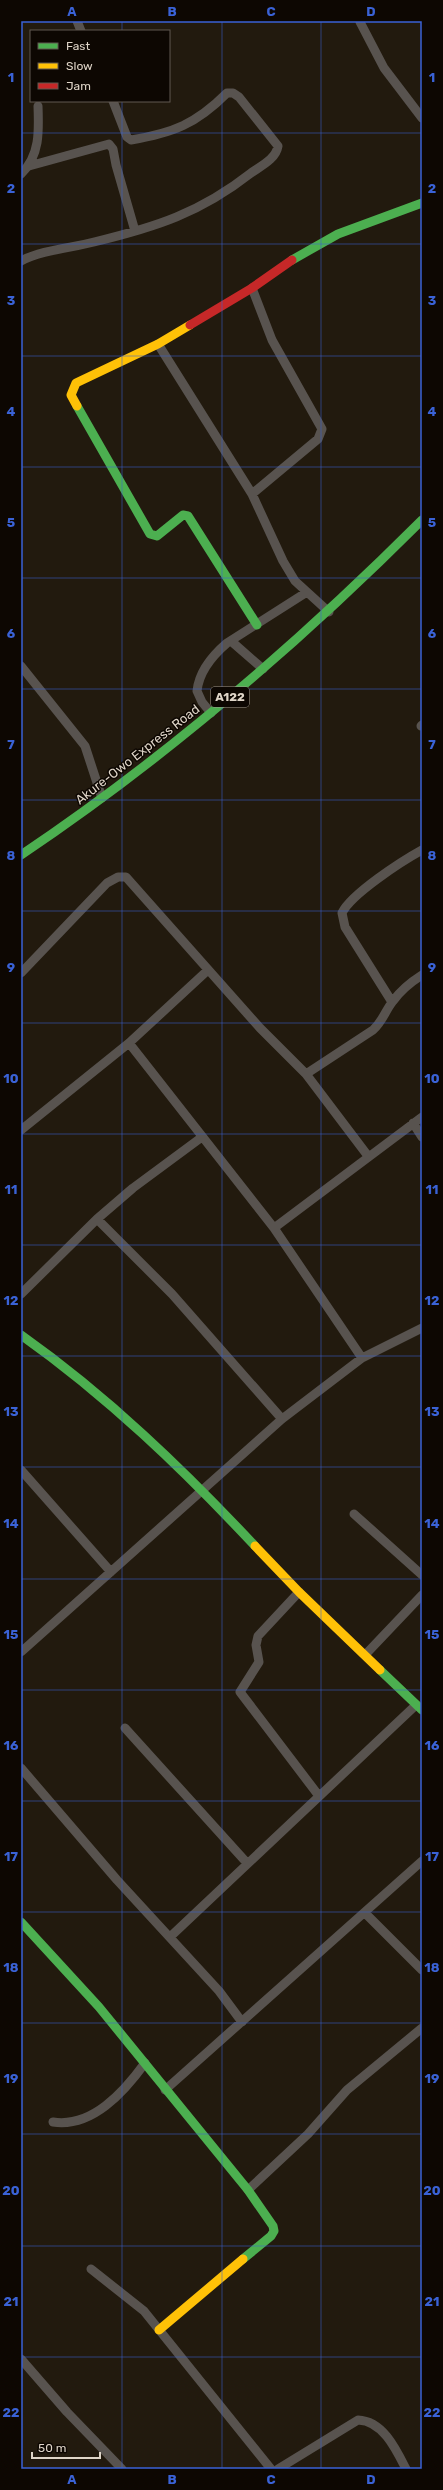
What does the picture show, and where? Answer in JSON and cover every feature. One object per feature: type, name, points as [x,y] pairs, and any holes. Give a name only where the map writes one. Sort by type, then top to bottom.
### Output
[{"type":"main road","points":[[257,625],[188,516],[183,515],[157,536],[150,534],[71,395],[76,383],[158,344],[252,288],[306,251],[338,234],[422,203]]},
{"type":"main road","name":"Akure-Owo Express Road","points":[[21,855],[151,762],[211,713],[329,612],[422,520]]},
{"type":"main road","points":[[21,1335],[63,1365],[135,1425],[202,1488],[299,1592],[419,1707]]},
{"type":"main road","points":[[21,1922],[94,2002],[145,2063],[165,2090],[248,2190],[273,2226],[274,2231],[271,2236],[159,2330]]},
{"type":"street","points":[[360,22],[384,68],[422,118]]},
{"type":"street","points":[[21,261],[160,225],[211,203],[273,157],[278,146],[239,97],[233,93],[227,93],[201,117],[183,126],[155,136],[131,140],[127,137],[113,102]]},
{"type":"street","points":[[21,174],[29,166],[39,135],[38,106]]},
{"type":"street","points":[[29,166],[109,144],[113,149],[135,232]]},
{"type":"street","points":[[252,288],[272,340],[322,429],[318,439],[252,494]]},
{"type":"street","points":[[158,344],[252,494],[283,561],[296,581],[329,612]]},
{"type":"street","points":[[211,713],[198,697],[197,685],[204,670],[215,654],[231,641],[307,592]]},
{"type":"street","points":[[231,641],[263,669]]},
{"type":"street","points":[[21,666],[85,746],[102,798]]},
{"type":"street","points":[[392,1002],[345,927],[342,913],[350,901],[393,869],[422,850]]},
{"type":"street","points":[[21,974],[107,883],[118,877],[126,877],[132,881],[260,1028],[306,1074],[368,1156]]},
{"type":"street","points":[[21,1130],[128,1043],[208,970]]},
{"type":"street","points":[[306,1074],[373,1030],[385,1017],[392,1002],[402,990],[422,975]]},
{"type":"street","points":[[128,1043],[274,1228],[362,1358]]},
{"type":"street","points":[[274,1228],[422,1117]]},
{"type":"street","points":[[413,1123],[422,1137]]},
{"type":"street","points":[[21,1294],[97,1219],[133,1188],[202,1137]]},
{"type":"street","points":[[97,1219],[172,1294],[282,1419]]},
{"type":"street","points":[[21,1652],[202,1488],[282,1419],[362,1358],[422,1328]]},
{"type":"street","points":[[21,1470],[111,1572]]},
{"type":"street","points":[[354,1514],[422,1575]]},
{"type":"street","points":[[299,1592],[258,1636],[256,1645],[259,1662],[240,1692],[319,1796]]},
{"type":"street","points":[[365,1655],[422,1595]]},
{"type":"street","points":[[170,1937],[319,1796],[419,1707]]},
{"type":"street","points":[[125,1728],[247,1863]]},
{"type":"street","points":[[21,1768],[112,1874],[219,1991],[242,2022]]},
{"type":"street","points":[[165,2090],[422,1861]]},
{"type":"street","points":[[365,1913],[422,1970]]},
{"type":"street","points":[[248,2190],[308,2134],[347,2090],[422,2028]]},
{"type":"street","points":[[53,2122],[67,2124],[96,2113],[128,2086],[145,2063]]},
{"type":"street","points":[[91,2269],[144,2311],[271,2469]]},
{"type":"street","points":[[21,2359],[67,2412],[122,2469]]},
{"type":"street","points":[[278,2469],[358,2420],[369,2422],[382,2432],[396,2450],[406,2469]]},
{"type":"traffic: fast","points":[[292,260],[338,234],[422,203]]},
{"type":"traffic: fast","points":[[77,406],[150,534],[157,536],[183,515],[188,516],[257,625]]},
{"type":"traffic: fast","points":[[21,855],[128,779],[230,697],[328,611],[422,520]]},
{"type":"traffic: fast","points":[[21,1335],[84,1383],[143,1434],[172,1461],[255,1546]]},
{"type":"traffic: fast","points":[[380,1670],[422,1710]]},
{"type":"traffic: fast","points":[[21,1922],[99,2007],[248,2190],[273,2226],[274,2231],[271,2236],[243,2259]]},
{"type":"traffic: slow","points":[[77,406],[71,395],[76,383],[158,344],[190,325]]},
{"type":"traffic: slow","points":[[255,1546],[299,1592],[380,1670]]},
{"type":"traffic: slow","points":[[159,2330],[243,2259]]},
{"type":"traffic: jam","points":[[190,325],[252,288],[292,260]]}]
